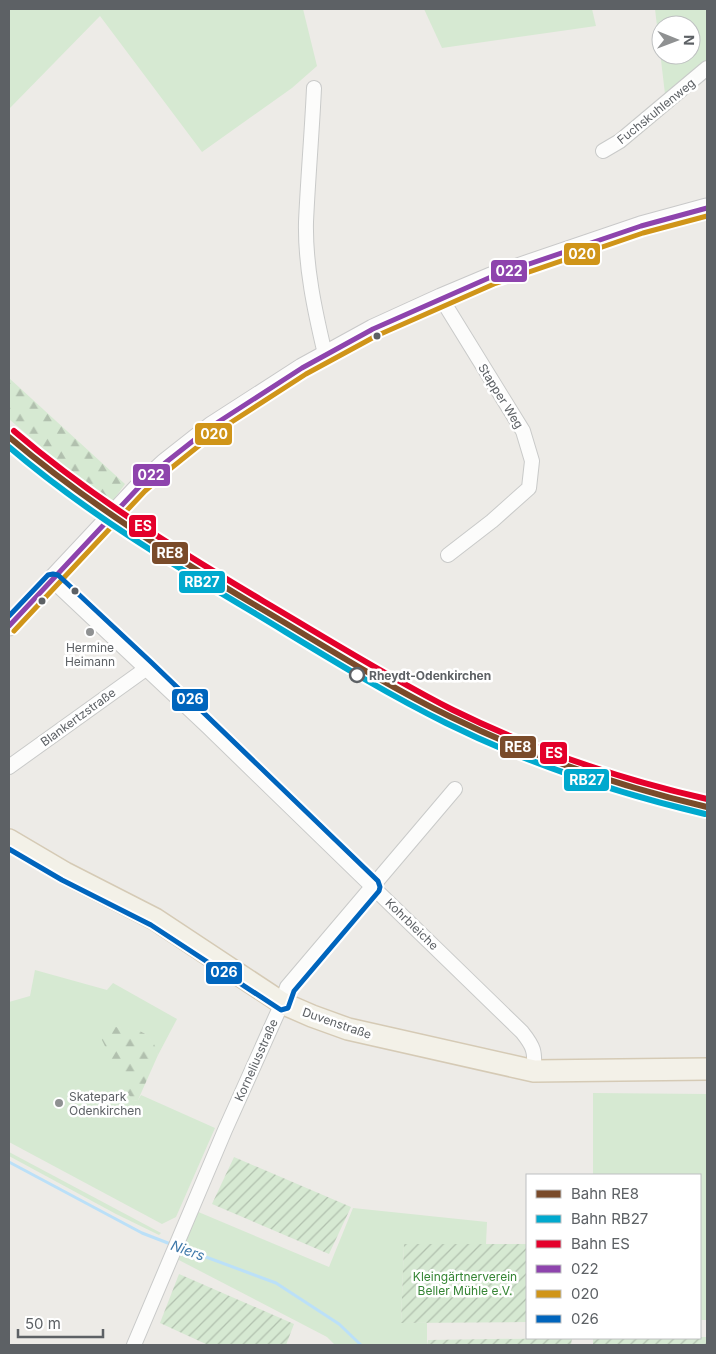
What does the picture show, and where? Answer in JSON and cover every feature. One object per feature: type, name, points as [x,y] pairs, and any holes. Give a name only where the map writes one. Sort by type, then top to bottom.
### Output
[{"type":"main road","points":[[11,619],[53,581],[140,486],[165,463],[212,426],[325,354],[380,326],[491,277],[642,226],[707,208]]},
{"type":"main road","name":"Duvenstraße","points":[[9,840],[65,873],[155,919],[282,1002],[348,1029],[534,1070],[707,1069]]},
{"type":"street","name":"Fuchskuhlenweg","points":[[603,151],[620,141],[707,68]]},
{"type":"street","points":[[314,88],[306,223],[309,269],[317,322],[325,354]]},
{"type":"street","name":"Stapper Weg","points":[[441,298],[524,431],[532,462],[529,488],[497,517],[448,555]]},
{"type":"street","name":"Kohrbleiche","points":[[53,581],[147,668],[522,1032],[532,1046],[534,1070]]},
{"type":"street","name":"Blankertzstraße","points":[[9,767],[147,668]]},
{"type":"street","name":"Korneliusstraße","points":[[134,1345],[224,1130],[282,1002],[287,986],[456,789]]},
{"type":"green space","points":[[9,9],[303,9],[317,66],[292,88],[202,152],[100,16],[9,109]]},
{"type":"green space","points":[[424,9],[592,9],[596,26],[442,48]]},
{"type":"green space","points":[[655,9],[707,9],[707,62],[665,94],[662,65],[701,65],[701,15],[656,15]]},
{"type":"green space","points":[[9,378],[125,484],[112,502],[75,476],[9,419]]},
{"type":"green space","points":[[35,970],[107,990],[113,983],[177,1019],[158,1055],[151,1040],[143,1033],[132,1029],[115,1027],[110,1054],[133,1101],[138,1100],[141,1095],[215,1128],[176,1217],[162,1224],[9,1142],[9,1002],[30,996]]},
{"type":"green space","points":[[104,1027],[123,1027],[143,1032],[155,1046],[158,1055],[138,1100],[133,1101],[129,1095],[100,1036]]},
{"type":"green space","points":[[593,1093],[707,1094],[707,1320],[701,1320],[701,1174],[593,1174]]},
{"type":"green space","points":[[9,1152],[161,1233],[159,1235],[116,1214],[9,1156]]},
{"type":"green space","points":[[234,1157],[351,1207],[329,1254],[212,1204]]},
{"type":"green space","points":[[353,1208],[487,1222],[486,1244],[404,1244],[401,1323],[427,1323],[427,1345],[335,1345],[327,1337],[175,1258],[196,1211],[329,1267]]},
{"type":"green space","name":"Kleingärtnerverein Beller Mühle e.V.","points":[[404,1244],[526,1244],[526,1322],[401,1323]]},
{"type":"green space","points":[[179,1274],[294,1324],[286,1345],[208,1345],[160,1323]]},
{"type":"green space","points":[[701,1337],[707,1337],[707,1345],[593,1345],[593,1339],[701,1339]]},
{"type":"green space","points":[[572,1339],[571,1345],[427,1345],[428,1340]]},
{"type":"waterway","name":"Niers","points":[[9,1162],[142,1233],[173,1245]]},
{"type":"waterway","name":"Niers","points":[[179,1247],[276,1283],[339,1324],[361,1345]]},
{"type":"rail line","name":"ES","points":[[14,431],[73,478],[166,542],[381,671],[453,710],[514,738],[577,762],[609,773],[707,799]]},
{"type":"rail line","name":"RE8","points":[[9,437],[99,506],[162,548],[354,664],[426,705],[545,758],[641,790],[707,807]]},
{"type":"rail line","name":"RB27","points":[[9,447],[98,515],[160,556],[350,671],[422,711],[509,752],[573,776],[639,797],[705,814]]},
{"type":"transit line","name":"022","points":[[9,626],[140,486],[165,463],[212,426],[302,368],[373,329],[491,277],[641,226],[707,208]]},
{"type":"transit line","name":"020","points":[[14,631],[145,491],[216,432],[306,374],[376,336],[494,284],[643,233],[707,216]]},
{"type":"transit line","name":"026","points":[[9,616],[48,575],[58,575],[378,881],[380,887],[379,891],[294,991],[288,1008],[281,1010],[151,925],[62,880],[9,849]]},
{"type":"place","name":"Hermine Heimann","points":[[90,632]]},
{"type":"place","name":"Rheydt-Odenkirchen","points":[[357,675]]},
{"type":"place","name":"Skatepark Odenkirchen","points":[[59,1103]]}]
